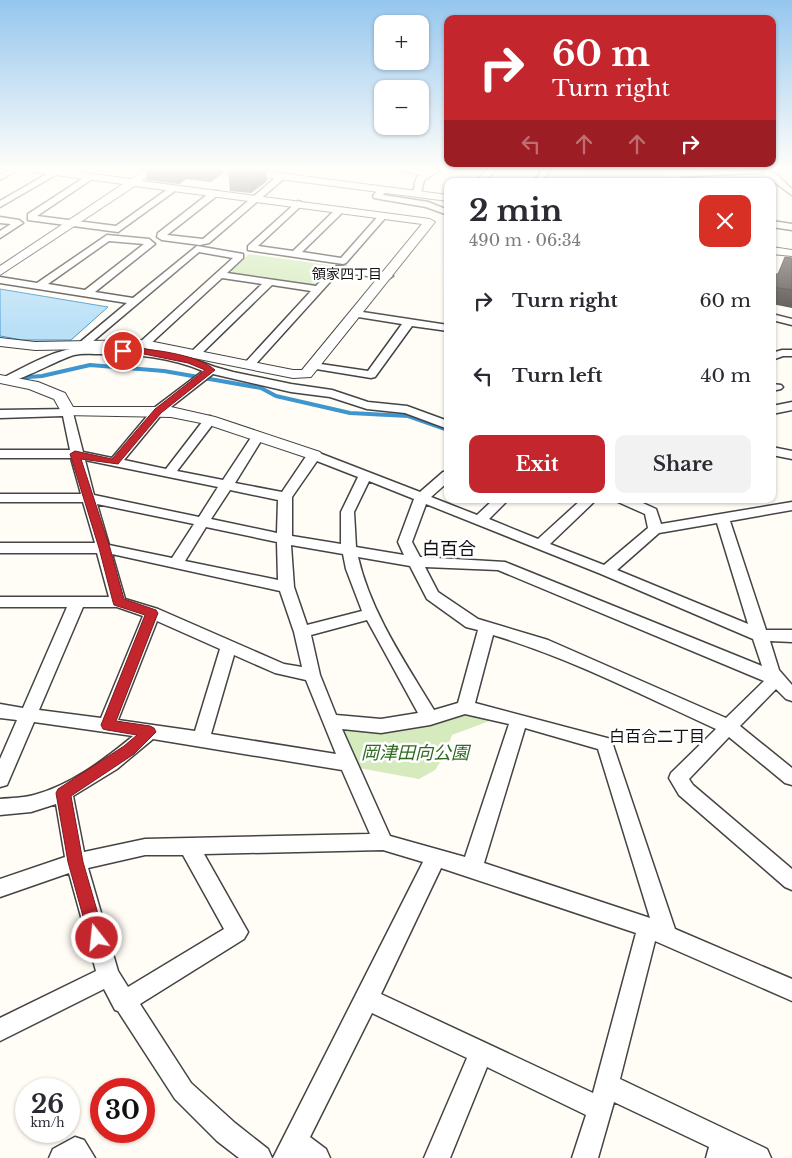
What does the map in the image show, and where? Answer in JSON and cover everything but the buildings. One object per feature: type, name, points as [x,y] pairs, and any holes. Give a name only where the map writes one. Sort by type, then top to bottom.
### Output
[{"type":"street","points":[[0,235],[19,223]]},
{"type":"street","points":[[65,223],[118,229],[126,223]]},
{"type":"street","points":[[176,223],[161,235],[162,237],[200,242],[206,241],[227,223]]},
{"type":"street","points":[[278,223],[251,248],[343,261],[378,223]]},
{"type":"street","points":[[294,255],[327,223]]},
{"type":"street","points":[[0,342],[35,346],[144,344],[194,355],[306,374],[388,276],[429,223]]},
{"type":"street","points":[[0,271],[72,224]]},
{"type":"street","points":[[776,225],[792,227]]},
{"type":"street","points":[[39,286],[107,238],[148,242],[150,244],[86,294]]},
{"type":"street","points":[[83,345],[197,249],[240,256],[144,344]]},
{"type":"street","points":[[776,251],[792,253]]},
{"type":"street","points":[[249,365],[337,269],[388,276]]},
{"type":"street","points":[[220,275],[318,289]]},
{"type":"street","points":[[0,280],[134,301]]},
{"type":"street","points":[[194,355],[271,281]]},
{"type":"street","points":[[356,314],[444,327]]},
{"type":"street","points":[[776,320],[792,322]]},
{"type":"street","points":[[314,366],[371,375],[409,322]]},
{"type":"street","points":[[4,379],[74,351],[139,351],[190,361],[211,370],[291,388],[332,394],[367,405],[407,410],[444,424]]},
{"type":"street","points":[[776,355],[792,353]]},
{"type":"street","points":[[114,462],[158,411],[211,370]]},
{"type":"street","points":[[4,379],[46,389],[60,396],[68,412],[75,454],[104,548],[118,602]]},
{"type":"street","points":[[776,409],[792,406]]},
{"type":"street","points":[[0,414],[158,411],[210,420],[314,455],[606,571],[760,635],[792,636]]},
{"type":"street","points":[[169,473],[210,420]]},
{"type":"street","points":[[176,563],[258,436]]},
{"type":"street","points":[[776,452],[792,455]]},
{"type":"street","points":[[0,454],[75,454],[285,497]]},
{"type":"street","points":[[314,455],[285,497],[286,586],[302,632],[312,675],[383,842]]},
{"type":"street","points":[[365,476],[346,516],[348,550],[370,614],[430,718]]},
{"type":"street","points":[[444,478],[421,498],[405,542],[432,594],[472,622],[542,644],[579,659],[730,727],[792,778]]},
{"type":"street","points":[[0,498],[88,498],[284,539],[416,562],[500,565],[776,679],[792,695]]},
{"type":"street","points":[[479,521],[498,503]]},
{"type":"street","points":[[540,545],[586,503]]},
{"type":"street","points":[[632,503],[651,512],[655,530]]},
{"type":"street","points":[[606,571],[655,530],[792,506]]},
{"type":"street","points":[[722,518],[776,679]]},
{"type":"street","points":[[0,548],[104,548],[286,586]]},
{"type":"street","points":[[0,780],[78,602]]},
{"type":"street","points":[[1,603],[118,602],[152,613],[281,669],[312,675]]},
{"type":"street","points":[[107,725],[152,613]]},
{"type":"street","points":[[302,632],[370,614]]},
{"type":"street","points":[[465,707],[487,627]]},
{"type":"street","points":[[201,739],[229,646]]},
{"type":"street","points":[[776,679],[678,778],[686,790],[792,881]]},
{"type":"street","points":[[330,721],[381,726],[430,718],[465,707],[605,744],[657,931],[631,1001],[608,1086],[585,1158]]},
{"type":"street","points":[[0,711],[201,739],[350,764]]},
{"type":"street","points":[[472,868],[519,720]]},
{"type":"street","points":[[0,807],[33,804],[63,793],[129,750],[150,732]]},
{"type":"street","points":[[63,793],[76,862],[108,976],[123,1002],[183,1091],[226,1132],[259,1158]]},
{"type":"street","points":[[0,888],[76,862],[145,847],[188,844],[383,842],[472,868],[657,931],[792,990]]},
{"type":"street","points":[[123,1002],[237,932],[188,844]]},
{"type":"street","points":[[317,1158],[290,1149],[367,999],[436,858]]},
{"type":"street","points":[[0,1030],[108,976]]},
{"type":"street","points":[[367,999],[600,1109]]},
{"type":"street","points":[[437,1158],[481,1053]]},
{"type":"street","points":[[608,1086],[721,1150],[758,1158]]},
{"type":"street","points":[[62,1158],[75,1149],[82,1158]]},
{"type":"green space","points":[[249,254],[335,266],[317,285],[313,286],[233,273],[231,271]]},
{"type":"green space","name":"岡津田向公園","points":[[464,715],[492,720],[452,735],[444,756],[435,770],[419,779],[359,768],[341,729],[378,733],[431,725]]},
{"type":"water","points":[[0,289],[108,307],[71,340],[22,340],[0,336]]},
{"type":"waterway","points":[[15,378],[42,376],[90,365],[164,371],[261,388],[276,396],[350,413],[408,416],[444,429]]},
{"type":"district","name":"領家四丁目","points":[[347,274]]},
{"type":"district","name":"白百合","points":[[449,549]]},
{"type":"district","name":"白百合二丁目","points":[[657,736]]},
{"type":"route","points":[[97,938],[76,862],[63,793],[129,750],[150,732],[107,725],[152,613],[118,602],[104,548],[75,454],[114,462],[158,411],[211,370],[190,361],[139,351],[123,351]]}]
